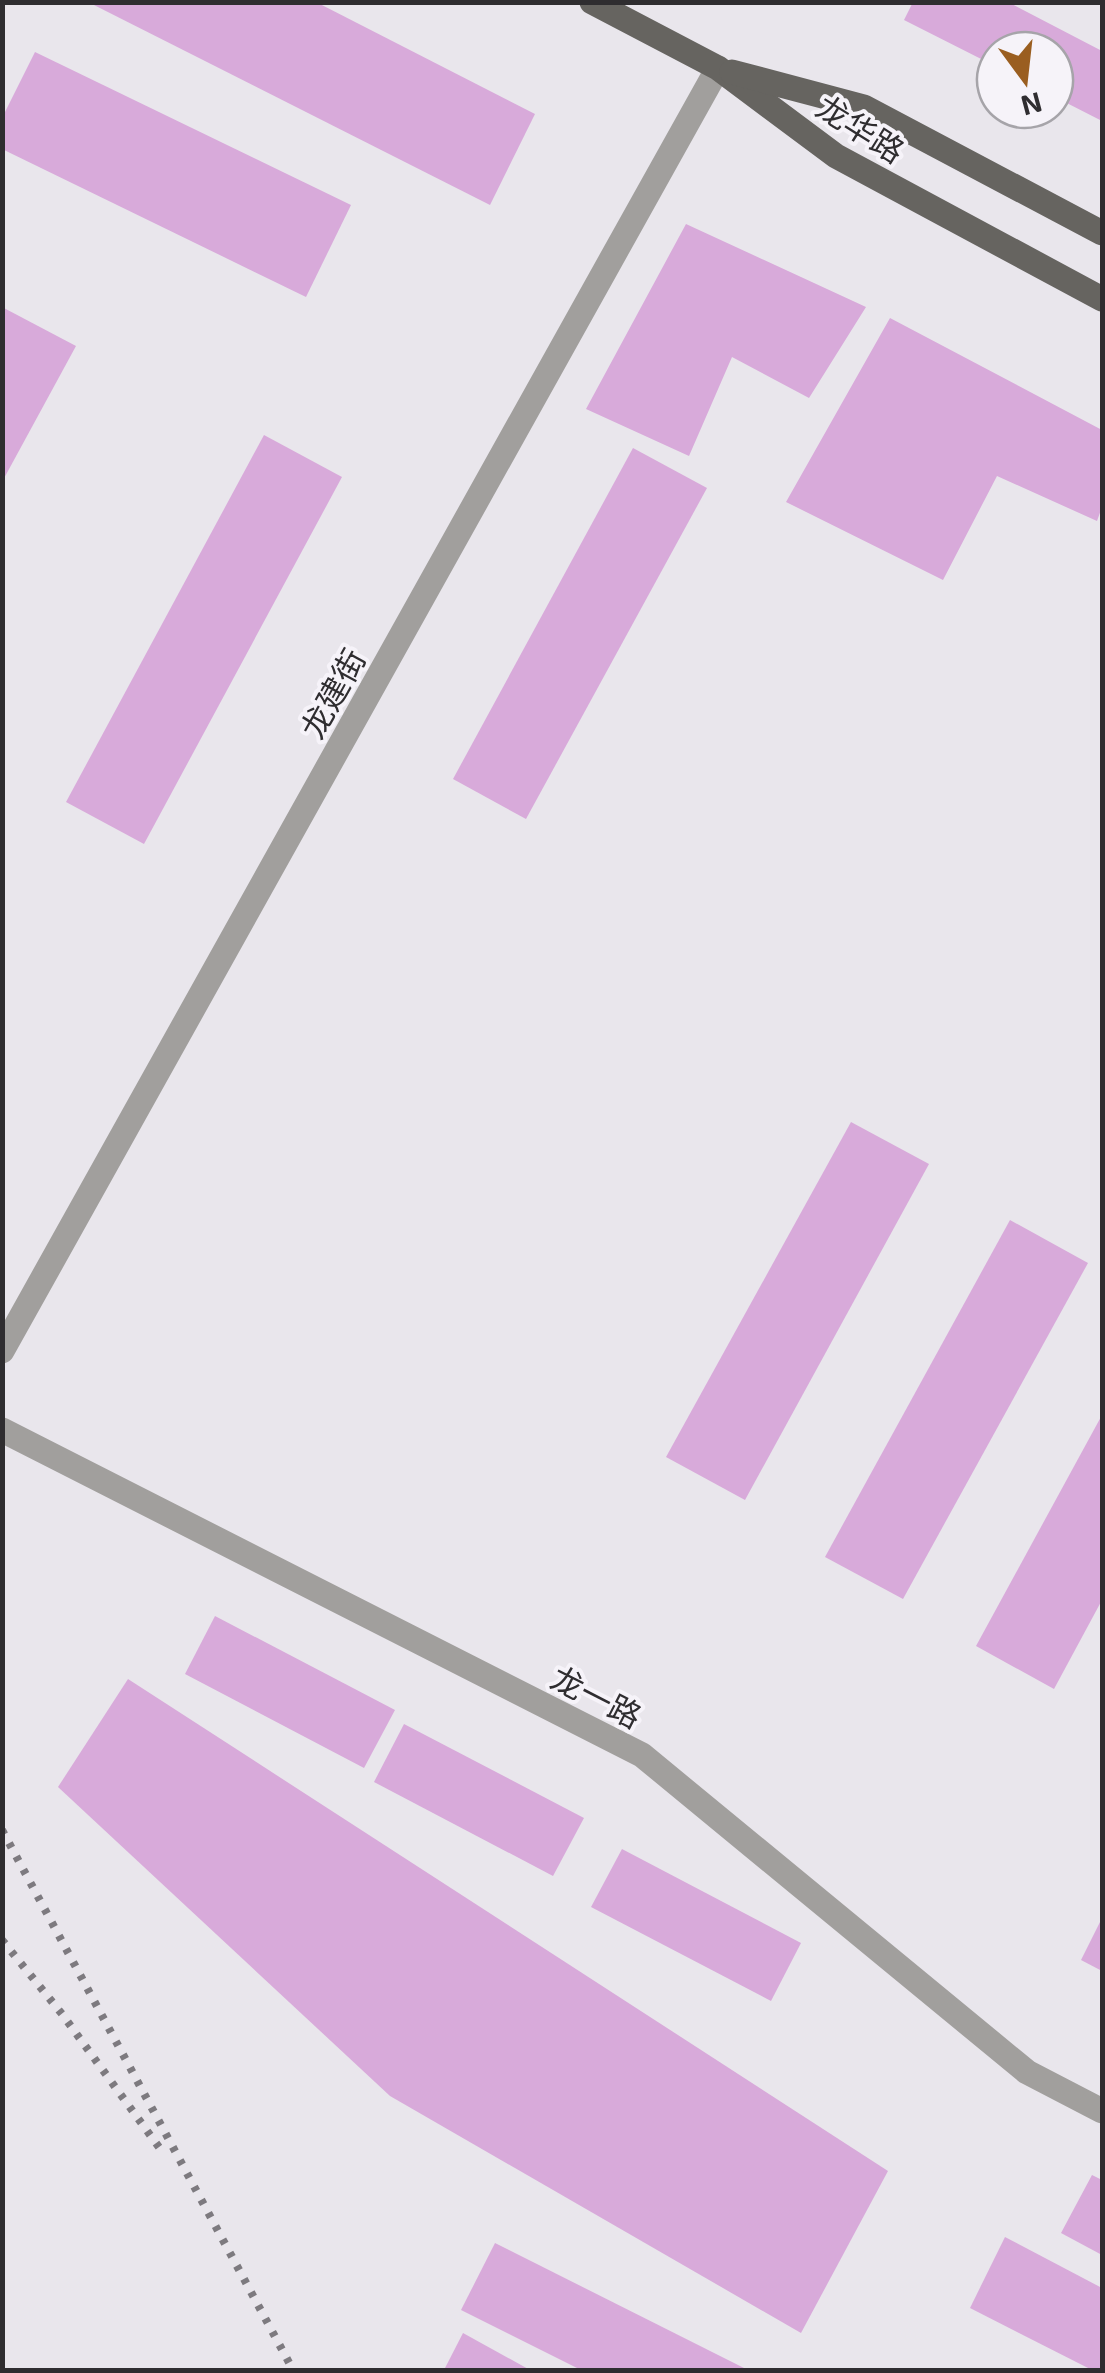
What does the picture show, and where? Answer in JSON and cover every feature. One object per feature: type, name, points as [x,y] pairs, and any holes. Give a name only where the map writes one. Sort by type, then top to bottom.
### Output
[{"type":"main road","name":"龙华路","points":[[592,2],[718,68],[836,156],[1102,299]]},
{"type":"main road","points":[[718,68],[864,107],[1102,233]]},
{"type":"street","name":"龙建街","points":[[2,1351],[718,68]]},
{"type":"street","name":"龙一路","points":[[2,1430],[642,1756],[1027,2072],[1102,2112]]},
{"type":"building","points":[[88,2],[316,2],[535,114],[490,205]]},
{"type":"building","points":[[913,2],[1008,2],[1062,30],[975,30],[975,56],[904,20]]},
{"type":"building","points":[[1075,37],[1102,51],[1102,121],[1075,107]]},
{"type":"building","points":[[35,52],[351,205],[306,297],[2,149],[2,118]]},
{"type":"building","points":[[686,224],[866,307],[809,398],[732,357],[689,456],[586,409]]},
{"type":"building","points":[[2,307],[76,346],[2,482]]},
{"type":"building","points":[[890,318],[1102,430],[1102,507],[1097,521],[997,476],[943,580],[786,502]]},
{"type":"building","points":[[264,435],[342,477],[144,844],[66,802]]},
{"type":"building","points":[[633,448],[707,488],[526,819],[453,779]]},
{"type":"building","points":[[851,1122],[929,1164],[745,1500],[666,1457]]},
{"type":"building","points":[[1010,1220],[1088,1263],[903,1599],[825,1557]]},
{"type":"building","points":[[1102,1415],[1102,1600],[1054,1689],[976,1646]]},
{"type":"building","points":[[215,1616],[395,1710],[364,1768],[185,1674]]},
{"type":"building","points":[[128,1679],[888,2171],[801,2333],[390,2096],[58,1787]]},
{"type":"building","points":[[404,1724],[584,1818],[553,1876],[374,1782]]},
{"type":"building","points":[[622,1849],[801,1943],[771,2001],[591,1907]]},
{"type":"building","points":[[1102,1918],[1102,1971],[1081,1960]]},
{"type":"building","points":[[1092,2175],[1102,2180],[1102,2255],[1061,2233]]},
{"type":"building","points":[[1005,2237],[1102,2288],[1102,2370],[1092,2370],[970,2308]]},
{"type":"building","points":[[495,2243],[748,2370],[581,2370],[461,2310]]},
{"type":"building","points":[[463,2333],[530,2370],[444,2370]]},
{"type":"railway","points":[[2,1830],[293,2370]]},
{"type":"railway","points":[[2,1940],[62,2014],[161,2150]]}]
